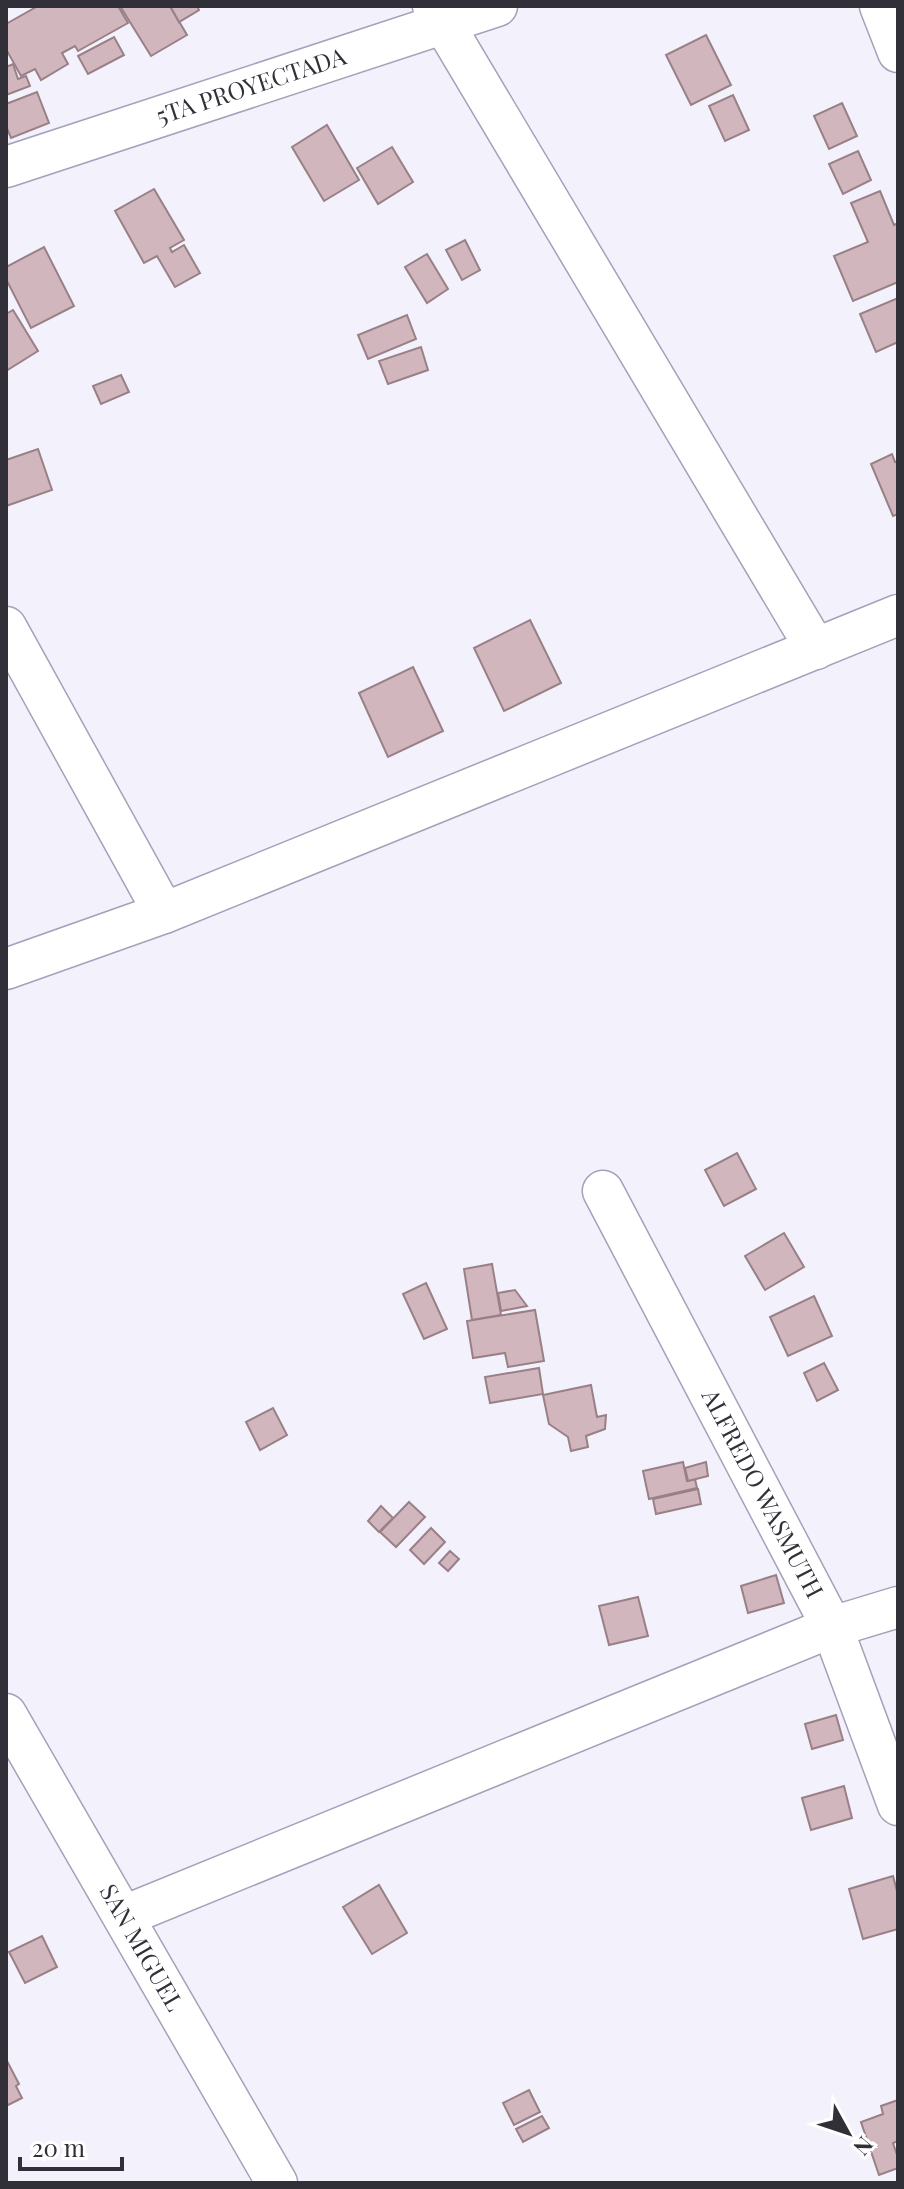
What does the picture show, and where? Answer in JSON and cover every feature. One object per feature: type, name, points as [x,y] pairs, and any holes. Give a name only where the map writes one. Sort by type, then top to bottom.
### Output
[{"type":"street","name":"5TA PROYECTADA","points":[[6,167],[438,14],[497,6]]},
{"type":"street","points":[[880,6],[898,52]]},
{"type":"street","points":[[438,14],[816,649]]},
{"type":"street","points":[[6,969],[164,913],[898,615]]},
{"type":"street","points":[[6,627],[164,913]]},
{"type":"street","name":"ALFREDO WASMUTH","points":[[603,1191],[832,1627],[898,1805]]},
{"type":"street","points":[[124,1916],[832,1627],[898,1607]]},
{"type":"street","name":"SAN MIGUEL","points":[[6,1714],[277,2183]]},
{"type":"building","points":[[38,6],[118,6],[128,23],[78,51],[75,46],[62,53],[68,64],[41,80],[35,69],[21,76],[6,49],[6,24]]},
{"type":"building","points":[[120,6],[170,6],[187,35],[151,56]]},
{"type":"building","points":[[170,6],[197,6],[199,10],[179,22]]},
{"type":"building","points":[[706,35],[731,85],[691,105],[666,55]]},
{"type":"building","points":[[114,37],[124,55],[88,74],[78,56]]},
{"type":"building","points":[[13,64],[18,79],[26,76],[30,86],[6,95],[6,67]]},
{"type":"building","points":[[37,92],[49,123],[11,138],[6,126],[6,104]]},
{"type":"building","points":[[733,95],[749,130],[725,141],[709,106]]},
{"type":"building","points":[[842,103],[857,136],[829,149],[814,116]]},
{"type":"building","points":[[327,125],[359,180],[324,201],[292,147]]},
{"type":"building","points":[[392,147],[413,182],[378,204],[357,168]]},
{"type":"building","points":[[858,151],[871,180],[843,194],[829,164]]},
{"type":"building","points":[[154,189],[184,240],[170,248],[172,252],[184,245],[200,273],[175,287],[157,256],[144,263],[115,211]]},
{"type":"building","points":[[880,191],[894,225],[898,223],[898,282],[853,301],[834,256],[868,242],[851,203]]},
{"type":"building","points":[[465,240],[480,270],[462,280],[446,250]]},
{"type":"building","points":[[44,247],[74,306],[31,328],[6,279],[6,267]]},
{"type":"building","points":[[427,254],[448,289],[427,303],[405,267]]},
{"type":"building","points":[[898,298],[898,342],[876,352],[860,314]]},
{"type":"building","points":[[13,310],[38,351],[6,371],[6,314]]},
{"type":"building","points":[[407,315],[416,339],[368,359],[358,335]]},
{"type":"building","points":[[421,347],[428,370],[388,384],[379,361]]},
{"type":"building","points":[[121,375],[129,392],[101,404],[93,386]]},
{"type":"building","points":[[38,449],[52,490],[6,506],[6,460]]},
{"type":"building","points":[[892,454],[895,462],[898,461],[898,514],[893,516],[871,464]]},
{"type":"building","points":[[530,620],[561,683],[504,711],[474,648]]},
{"type":"building","points":[[413,667],[443,731],[388,757],[359,693]]},
{"type":"building","points":[[737,1153],[756,1189],[724,1206],[705,1170]]},
{"type":"building","points":[[784,1233],[804,1267],[765,1290],[745,1256]]},
{"type":"building","points":[[492,1264],[501,1315],[472,1320],[464,1269]]},
{"type":"building","points":[[426,1283],[447,1329],[424,1339],[403,1294]]},
{"type":"building","points":[[515,1290],[527,1306],[501,1311],[498,1293]]},
{"type":"building","points":[[814,1296],[832,1336],[788,1356],[770,1317]]},
{"type":"building","points":[[535,1310],[544,1361],[508,1367],[505,1353],[473,1358],[467,1321]]},
{"type":"building","points":[[824,1363],[838,1390],[817,1401],[804,1373]]},
{"type":"building","points":[[539,1368],[543,1394],[490,1403],[485,1377]]},
{"type":"building","points":[[591,1385],[597,1417],[606,1415],[605,1429],[586,1436],[588,1447],[571,1451],[568,1437],[549,1424],[543,1395]]},
{"type":"building","points":[[273,1408],[287,1435],[260,1450],[246,1422]]},
{"type":"building","points":[[683,1462],[687,1481],[695,1479],[697,1488],[649,1499],[643,1471]]},
{"type":"building","points":[[706,1462],[708,1476],[688,1481],[685,1468]]},
{"type":"building","points":[[698,1489],[701,1504],[656,1514],[653,1499]]},
{"type":"building","points":[[409,1502],[425,1517],[396,1547],[380,1532]]},
{"type":"building","points":[[381,1506],[393,1518],[379,1532],[368,1521]]},
{"type":"building","points":[[431,1528],[445,1542],[424,1564],[410,1550]]},
{"type":"building","points":[[450,1551],[459,1559],[448,1571],[439,1563]]},
{"type":"building","points":[[776,1575],[784,1603],[748,1613],[741,1586]]},
{"type":"building","points":[[638,1597],[648,1636],[609,1645],[599,1606]]},
{"type":"building","points":[[836,1715],[843,1740],[812,1749],[805,1724]]},
{"type":"building","points":[[844,1786],[852,1818],[811,1830],[802,1798]]},
{"type":"building","points":[[893,1876],[898,1895],[898,1929],[863,1939],[849,1889]]},
{"type":"building","points":[[379,1885],[407,1933],[372,1954],[343,1907]]},
{"type":"building","points":[[42,1936],[57,1967],[25,1983],[9,1952]]},
{"type":"building","points":[[7,2061],[19,2084],[16,2086],[22,2098],[6,2106]]},
{"type":"building","points":[[529,2090],[540,2112],[514,2125],[503,2103]]},
{"type":"building","points":[[898,2100],[898,2141],[893,2143],[898,2168],[879,2175],[861,2122],[883,2114],[881,2106]]},
{"type":"building","points":[[542,2116],[549,2128],[523,2142],[516,2129]]}]
